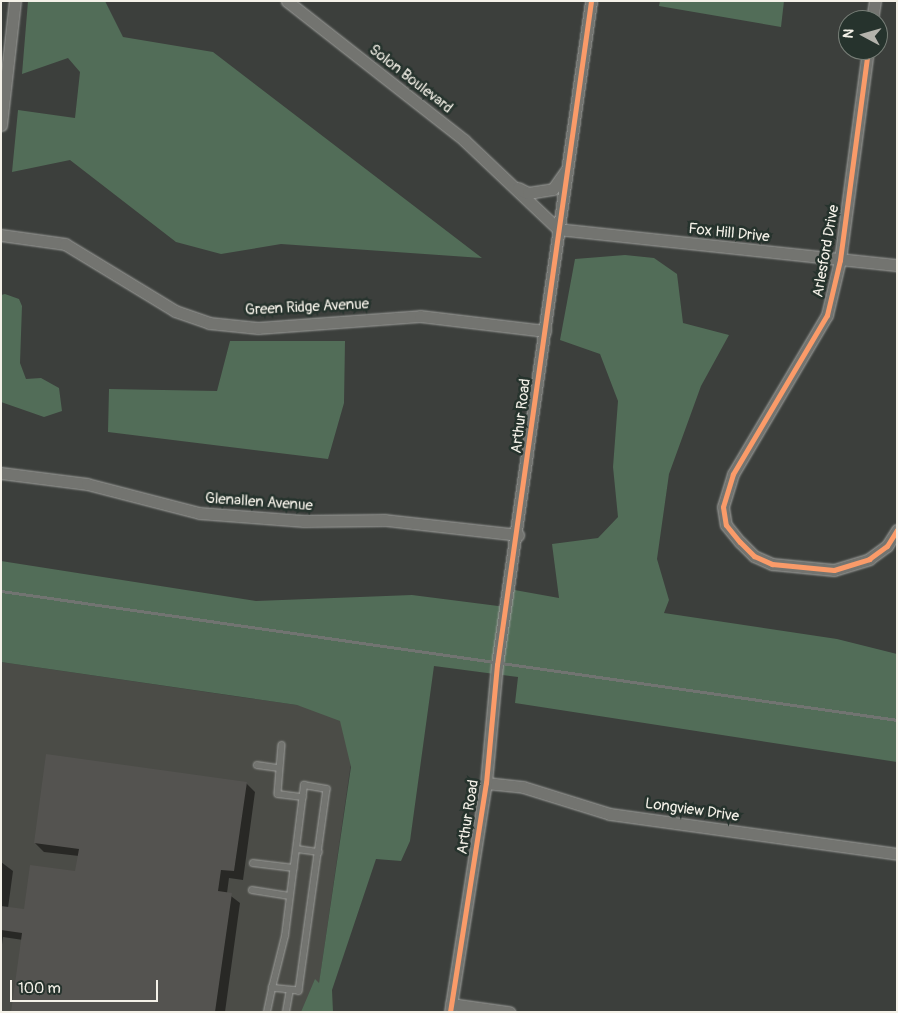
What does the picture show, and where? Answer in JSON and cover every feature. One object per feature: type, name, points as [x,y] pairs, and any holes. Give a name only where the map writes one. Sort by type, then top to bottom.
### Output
[{"type":"street","points":[[1,125],[6,25],[15,1]]},
{"type":"street","name":"Solon Boulevard","points":[[287,1],[464,140],[512,185],[534,210],[558,229]]},
{"type":"street","name":"Arthur Road","points":[[450,1008],[486,783],[497,665],[518,535],[558,229],[570,163],[591,1]]},
{"type":"street","name":"Arlesford Drive","points":[[867,60],[840,260],[827,315],[733,474],[723,507],[726,525],[754,556],[772,564],[834,570],[850,566],[869,559],[887,546],[897,530]]},
{"type":"street","name":"Solon Boulevard","points":[[512,185],[528,193],[547,191],[562,177],[570,163]]},
{"type":"street","name":"Fox Hill Drive","points":[[558,229],[897,265]]},
{"type":"street","name":"Green Ridge Avenue","points":[[1,235],[66,244],[175,311],[208,323],[258,328],[420,316],[545,331]]},
{"type":"street","name":"Glenallen Avenue","points":[[1,473],[87,484],[199,513],[257,520],[385,520],[518,535]]},
{"type":"street","name":"Longview Drive","points":[[486,783],[523,787],[610,814],[897,854]]},
{"type":"street","points":[[450,1008],[509,1012]]},
{"type":"lane","points":[[282,745],[278,794],[303,796]]},
{"type":"lane","points":[[257,765],[280,768]]},
{"type":"lane","points":[[267,1012],[290,896],[304,785],[327,788],[299,991],[272,988]]},
{"type":"lane","points":[[296,849],[319,852]]},
{"type":"lane","points":[[253,863],[294,868]]},
{"type":"lane","points":[[252,890],[290,896]]},
{"type":"lane","points":[[286,1012],[290,990]]},
{"type":"shaded area","points":[[1,662],[358,714],[315,1012],[1,1012]]},
{"type":"green space","points":[[28,1],[105,1],[123,37],[213,52],[482,258],[281,244],[221,254],[176,242],[70,160],[12,172],[18,110],[75,118],[80,72],[68,58],[22,74]]},
{"type":"green space","points":[[660,1],[784,1],[781,27],[659,6]]},
{"type":"green space","points":[[625,255],[654,258],[677,274],[683,323],[729,335],[701,386],[669,474],[657,559],[669,600],[664,613],[837,639],[897,654],[897,762],[515,703],[518,677],[434,666],[410,841],[401,861],[376,859],[332,990],[333,1012],[301,1012],[315,979],[319,983],[351,767],[340,721],[297,705],[1,662],[1,561],[256,601],[412,595],[506,607],[509,589],[559,598],[552,544],[598,538],[618,517],[613,467],[618,401],[600,354],[560,340],[575,259]]},
{"type":"green space","points":[[5,294],[19,299],[22,306],[20,363],[26,379],[41,378],[59,388],[62,411],[44,417],[1,402],[1,295]]},
{"type":"green space","points":[[230,341],[345,341],[344,403],[328,459],[108,432],[109,389],[217,391]]},
{"type":"building","points":[[46,754],[247,782],[234,871],[221,870],[218,891],[232,893],[215,1012],[11,1012],[22,933],[1,930],[1,906],[24,909],[30,865],[75,871],[79,849],[34,843]]},
{"type":"railway","points":[[1,591],[897,720]]},
{"type":"cycle path","points":[[450,1012],[486,783],[497,665],[591,1]]},
{"type":"cycle path","points":[[867,60],[840,260],[827,315],[733,474],[723,507],[726,525],[740,542],[754,556],[772,564],[834,570],[869,559],[887,546],[897,530]]}]
